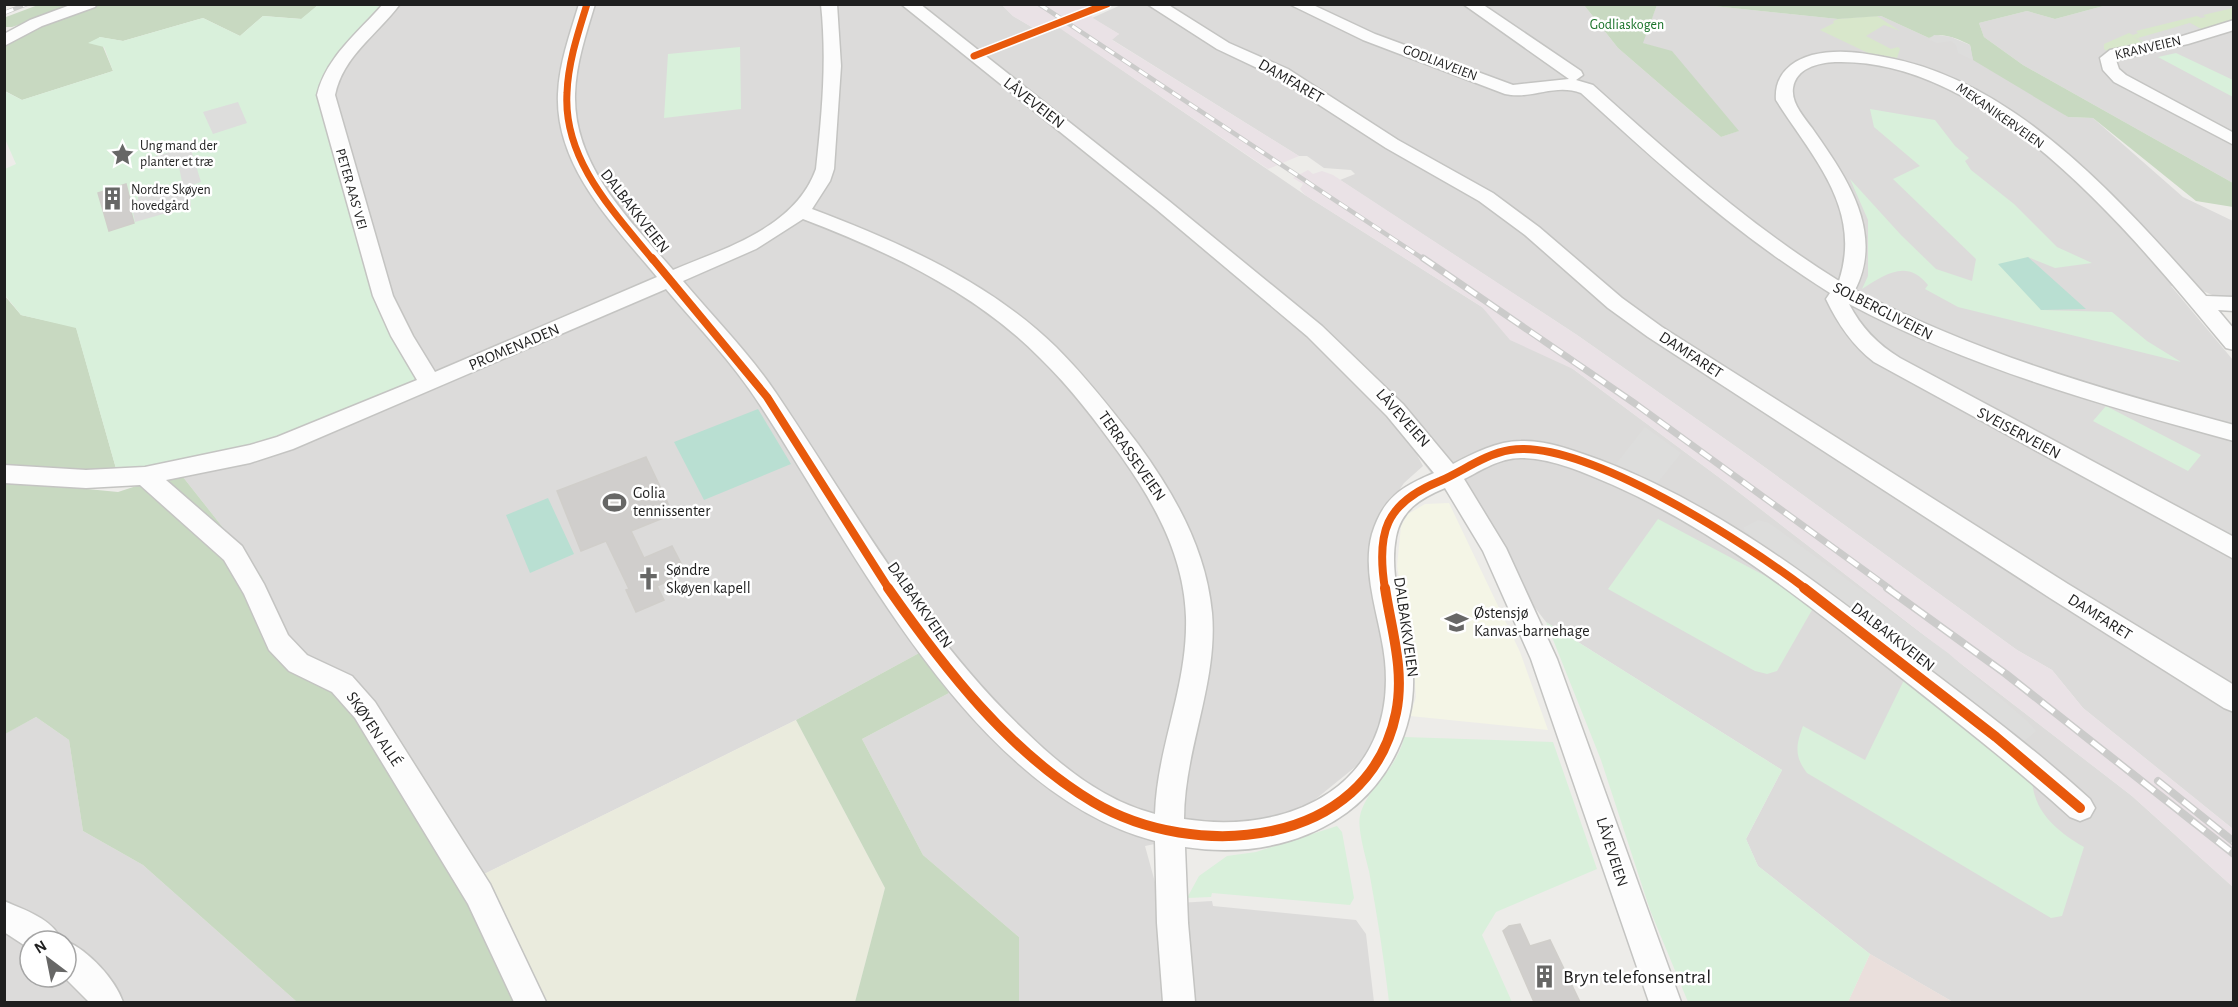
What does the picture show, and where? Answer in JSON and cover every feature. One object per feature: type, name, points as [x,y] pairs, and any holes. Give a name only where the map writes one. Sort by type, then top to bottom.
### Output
[{"type":"street","points":[[4,41],[42,20],[89,4]]},
{"type":"street","name":"PETER AAS’ VEI","points":[[392,4],[339,64],[330,79],[326,96],[383,296],[402,336],[430,383]]},
{"type":"street","name":"DALBAKKVEIEN","points":[[587,4],[570,60],[566,83],[570,128],[593,184],[763,391],[914,627],[969,696],[1002,730],[1052,774],[1112,812],[1170,832],[1237,838],[1281,829],[1339,803],[1368,774],[1389,742],[1399,702],[1399,661],[1383,571],[1385,532],[1390,517],[1404,498],[1450,476],[1501,452],[1531,450],[1597,468],[1677,505],[1759,555],[1831,607],[2036,768],[2080,808]]},
{"type":"street","name":"PROMENADEN","points":[[4,474],[86,479],[145,476],[190,468],[267,448],[430,383],[749,245],[785,224],[801,211],[821,181],[825,169],[834,88],[833,39],[829,4]]},
{"type":"street","name":"LÅVEVEIEN","points":[[909,4],[1135,182],[1309,326],[1387,400],[1450,476],[1493,546],[1559,695],[1637,928],[1665,1002]]},
{"type":"street","name":"DAMFARET","points":[[1155,4],[1223,46],[1282,74],[1392,144],[1486,197],[1532,231],[1615,303],[1655,332],[2059,591],[2234,700]]},
{"type":"street","name":"GODLIAVEIEN","points":[[1297,4],[1369,37],[1511,90],[1527,91],[1562,82],[1576,84],[1581,82]]},
{"type":"street","name":"SOLBERGLIVEIEN","points":[[1470,4],[1581,82],[1743,225],[1790,259],[1845,293],[1902,323],[1986,358],[2092,393],[2234,433]]},
{"type":"street","name":"KRANVEIEN","points":[[2234,25],[2182,41],[2116,54],[2108,58],[2108,65],[2115,75],[2128,83],[2234,140]]},
{"type":"street","name":"MEKANIKERVEIEN","points":[[1845,293],[1855,261],[1856,239],[1851,210],[1842,189],[1790,107],[1784,92],[1785,83],[1794,70],[1814,60],[1866,58],[1905,64],[1931,73],[1974,96],[2033,136],[2102,196],[2139,233],[2234,343]]},
{"type":"street","name":"TERRASSEVEIEN","points":[[801,211],[862,233],[915,258],[1014,321],[1076,381],[1164,499],[1185,547],[1199,613],[1199,646],[1190,705],[1172,788],[1171,922],[1179,1002]]},
{"type":"street","name":"SVEISERVEIEN","points":[[1845,293],[1836,299],[1850,328],[1878,355],[2234,549]]},
{"type":"street","points":[[2200,303],[2234,304]]},
{"type":"street","points":[[2210,426],[2218,438],[2234,452]]},
{"type":"street","name":"SKØYEN ALLÉ","points":[[145,476],[232,553],[255,591],[278,642],[298,663],[342,684],[365,710],[479,894],[530,1002]]},
{"type":"street","points":[[4,916],[26,929]]},
{"type":"street","points":[[78,969],[101,992],[107,1002]]},
{"type":"shaded area","points":[[1097,4],[1035,29],[1013,16],[1002,5]]},
{"type":"shaded area","points":[[1123,4],[1584,5],[1618,48],[1721,137],[1738,131],[1672,52],[1642,43],[1657,5],[1704,5],[1838,19],[1881,16],[1929,38],[1934,35],[1951,37],[2068,117],[2093,118],[2183,197],[2233,221],[2233,299],[2217,297],[2203,291],[2195,284],[2171,286],[2233,360],[2233,829],[2083,708],[2052,670],[2017,650],[1745,453],[1577,335],[1340,180],[1355,174],[1351,170],[1324,168],[1307,156],[1299,156],[1111,39],[1119,34],[1092,18]]},
{"type":"shaded area","points":[[392,5],[1002,5],[1013,16],[1035,29],[978,51],[981,57],[1059,27],[1305,195],[1482,307],[1573,369],[1732,487],[2132,796],[2233,887],[2233,1002],[1953,1002],[1870,954],[1758,866],[1746,839],[1782,770],[1546,622],[1417,455],[1423,466],[1404,483],[1382,515],[1402,729],[1296,815],[1145,846],[1161,904],[1212,901],[1213,906],[1356,920],[1366,934],[1374,1002],[1019,1002],[1019,937],[923,855],[862,739],[949,693],[921,652],[796,720],[472,880],[313,671],[275,627],[262,577],[179,472],[400,388],[416,369],[326,103],[331,75]]},
{"type":"shaded area","points":[[2107,5],[2233,5],[2233,183],[2023,65],[1984,37],[1979,23],[2027,11],[2055,19]]},
{"type":"shaded area","points":[[1091,14],[1093,18],[1119,34],[1112,40],[1299,156],[1268,169],[1058,27]]},
{"type":"shaded area","points":[[2190,23],[2202,30],[2150,44],[2138,38]]},
{"type":"shaded area","points":[[1934,35],[1951,37],[1970,45],[1973,60],[1958,53],[1956,45],[1951,41],[1937,43],[1929,40]]},
{"type":"shaded area","points":[[238,102],[247,123],[213,134],[203,112]]},
{"type":"shaded area","points":[[190,146],[201,182],[189,186],[191,206],[135,222],[131,202],[138,200],[138,196],[182,182],[179,167],[167,166],[151,170],[153,157]]},
{"type":"shaded area","points":[[1308,170],[1313,174],[1322,171],[1333,175],[1577,335],[1745,453],[2017,650],[2052,670],[2083,708],[2233,829],[2233,887],[2132,796],[1732,487],[1573,369],[1510,340],[1482,307],[1305,195],[1300,189],[1303,184],[1293,178]]},
{"type":"shaded area","points":[[1645,427],[1681,453],[1655,486],[1624,472],[1626,469],[1616,464]]},
{"type":"shaded area","name":"Østensjø Kanvas-barnehage","points":[[1449,503],[1520,652],[1548,730],[1410,716],[1416,697],[1413,660],[1397,566],[1401,526],[1408,514],[1425,504]]},
{"type":"shaded area","points":[[1758,520],[1769,523],[1948,653],[2036,731],[2023,742],[1768,547],[1754,540],[1743,528]]},
{"type":"shaded area","points":[[36,717],[69,740],[83,831],[143,865],[297,1002],[5,1002],[4,734]]},
{"type":"shaded area","points":[[796,720],[885,888],[855,1002],[535,1002],[472,880]]},
{"type":"shaded area","points":[[1870,954],[1953,1002],[1848,1002]]},
{"type":"green space","points":[[38,5],[80,5],[12,27],[5,27],[6,17]]},
{"type":"green space","points":[[95,5],[318,5],[302,19],[263,16],[240,36],[203,18],[123,41],[99,37],[113,71],[22,100],[5,91],[5,44],[16,36]]},
{"type":"green space","points":[[318,5],[388,5],[326,78],[376,300],[417,383],[262,448],[117,472],[76,328],[21,315],[5,295],[5,169],[16,164],[5,139],[4,91],[22,100],[113,71],[104,47],[88,43],[100,37],[123,41],[203,18],[240,36],[263,16],[301,19]]},
{"type":"green space","name":"Godliaskogen","points":[[1584,5],[1657,5],[1643,43],[1672,51],[1739,131],[1721,137],[1618,48]]},
{"type":"green space","points":[[1704,5],[2107,5],[2055,19],[2027,11],[1979,23],[1984,37],[2023,65],[2233,183],[2233,207],[2196,201],[2093,118],[2068,117],[1973,60],[1970,45],[1955,38],[1939,35],[1929,38],[1881,16],[1838,19]]},
{"type":"green space","points":[[2233,8],[2233,21],[2203,30],[2190,23],[2139,39],[2150,44],[2148,45],[2131,35],[2147,46],[2108,52],[2104,49],[2104,44],[2129,33],[2133,35],[2138,33],[2136,31],[2197,16],[2206,17],[2203,15]]},
{"type":"green space","points":[[1877,16],[1900,31],[1884,25],[1866,36],[1891,49],[1898,47],[1900,49],[1897,58],[1868,53],[1820,30],[1838,19]]},
{"type":"green space","points":[[740,47],[741,109],[664,118],[668,54]]},
{"type":"green space","points":[[2176,53],[2233,80],[2233,97],[2158,57]]},
{"type":"green space","points":[[1870,109],[1935,120],[1955,146],[1969,158],[1965,161],[1971,170],[2014,204],[2057,247],[2092,263],[2055,268],[2028,257],[2041,310],[2112,312],[2147,341],[2181,362],[1958,307],[1925,289],[1928,285],[1912,272],[1887,274],[1862,289],[1868,276],[1868,220],[1850,179],[1901,235],[1936,269],[1972,281],[1976,259],[1893,179],[1920,166],[1874,127]]},
{"type":"green space","points":[[2028,257],[2086,309],[2041,310],[1998,264]]},
{"type":"green space","points":[[4,295],[21,315],[76,327],[117,472],[5,466]]},
{"type":"green space","points":[[2106,406],[2201,455],[2188,471],[2093,421]]},
{"type":"green space","name":"Golia tennissenter","points":[[758,409],[791,464],[704,500],[674,442]]},
{"type":"green space","points":[[179,472],[262,577],[288,654],[345,685],[449,842],[522,1002],[297,1002],[143,865],[83,831],[69,740],[36,717],[5,734],[5,481],[118,492]]},
{"type":"green space","points":[[548,498],[574,554],[530,573],[506,515]]},
{"type":"green space","points":[[1658,519],[1816,603],[1777,671],[1767,674],[1755,671],[1608,589]]},
{"type":"green space","points":[[1546,622],[1782,770],[1746,839],[1758,866],[1870,954],[1848,1002],[1688,1002],[1650,910],[1601,760]]},
{"type":"green space","points":[[921,652],[949,693],[862,739],[923,855],[1019,937],[1019,1002],[855,1002],[885,888],[796,720]]},
{"type":"green space","points":[[1906,676],[2032,777],[2036,800],[2041,809],[2055,827],[2084,847],[2062,916],[2051,918],[1807,773],[1803,767],[1798,750],[1803,726],[1865,760]]},
{"type":"green space","points":[[1404,737],[1553,742],[1597,869],[1496,912],[1482,935],[1512,1002],[1389,1002],[1378,920],[1359,821],[1363,806],[1395,760]]},
{"type":"green space","points":[[1337,826],[1342,832],[1354,898],[1350,905],[1212,893],[1211,897],[1187,898],[1199,876],[1227,856],[1256,852]]},
{"type":"building","name":"Nordre Skøyen hovedgård","points":[[126,184],[134,223],[109,231],[98,193]]},
{"type":"building","name":"Golia tennissenter","points":[[646,457],[673,514],[631,531],[644,558],[672,546],[686,573],[657,586],[664,600],[636,612],[626,590],[629,589],[606,541],[581,551],[557,491]]},
{"type":"building","name":"Bryn telefonsentral","points":[[1520,924],[1530,946],[1550,940],[1580,1002],[1534,1002],[1503,931],[1509,926]]},
{"type":"railway","points":[[4,13],[27,4]]},
{"type":"railway","points":[[1039,4],[1425,260]]},
{"type":"railway","points":[[1423,258],[1637,405],[1890,589]]},
{"type":"railway","points":[[1887,588],[2006,674],[2234,854]]},
{"type":"railway","points":[[2158,781],[2234,842]]},
{"type":"cycle path","points":[[587,4],[573,53],[567,95],[572,137],[580,160],[593,184],[644,249],[759,386],[885,583],[950,672],[986,713],[1026,751],[1074,790],[1105,809],[1133,821],[1162,829],[1207,836],[1239,837],[1275,831],[1310,819],[1326,811],[1354,790],[1376,762],[1385,746],[1399,696],[1398,660],[1383,578],[1384,536],[1390,518],[1402,501],[1418,489],[1489,456],[1521,449],[1560,456],[1606,472],[1648,490],[1727,534],[1838,613],[2018,754],[2080,808]]},
{"type":"cycle path","points":[[974,56],[1107,4]]},
{"type":"place","name":"Ung mand der planter et træ","points":[[122,154]]},
{"type":"place","name":"Nordre Skøyen hovedgård","points":[[113,198]]},
{"type":"place","name":"Golia tennissenter","points":[[615,502]]},
{"type":"place","name":"Søndre Skøyen kapell","points":[[648,579]]},
{"type":"place","name":"Østensjø Kanvas-barnehage","points":[[1456,622]]},
{"type":"place","name":"Bryn telefonsentral","points":[[1545,977]]}]
